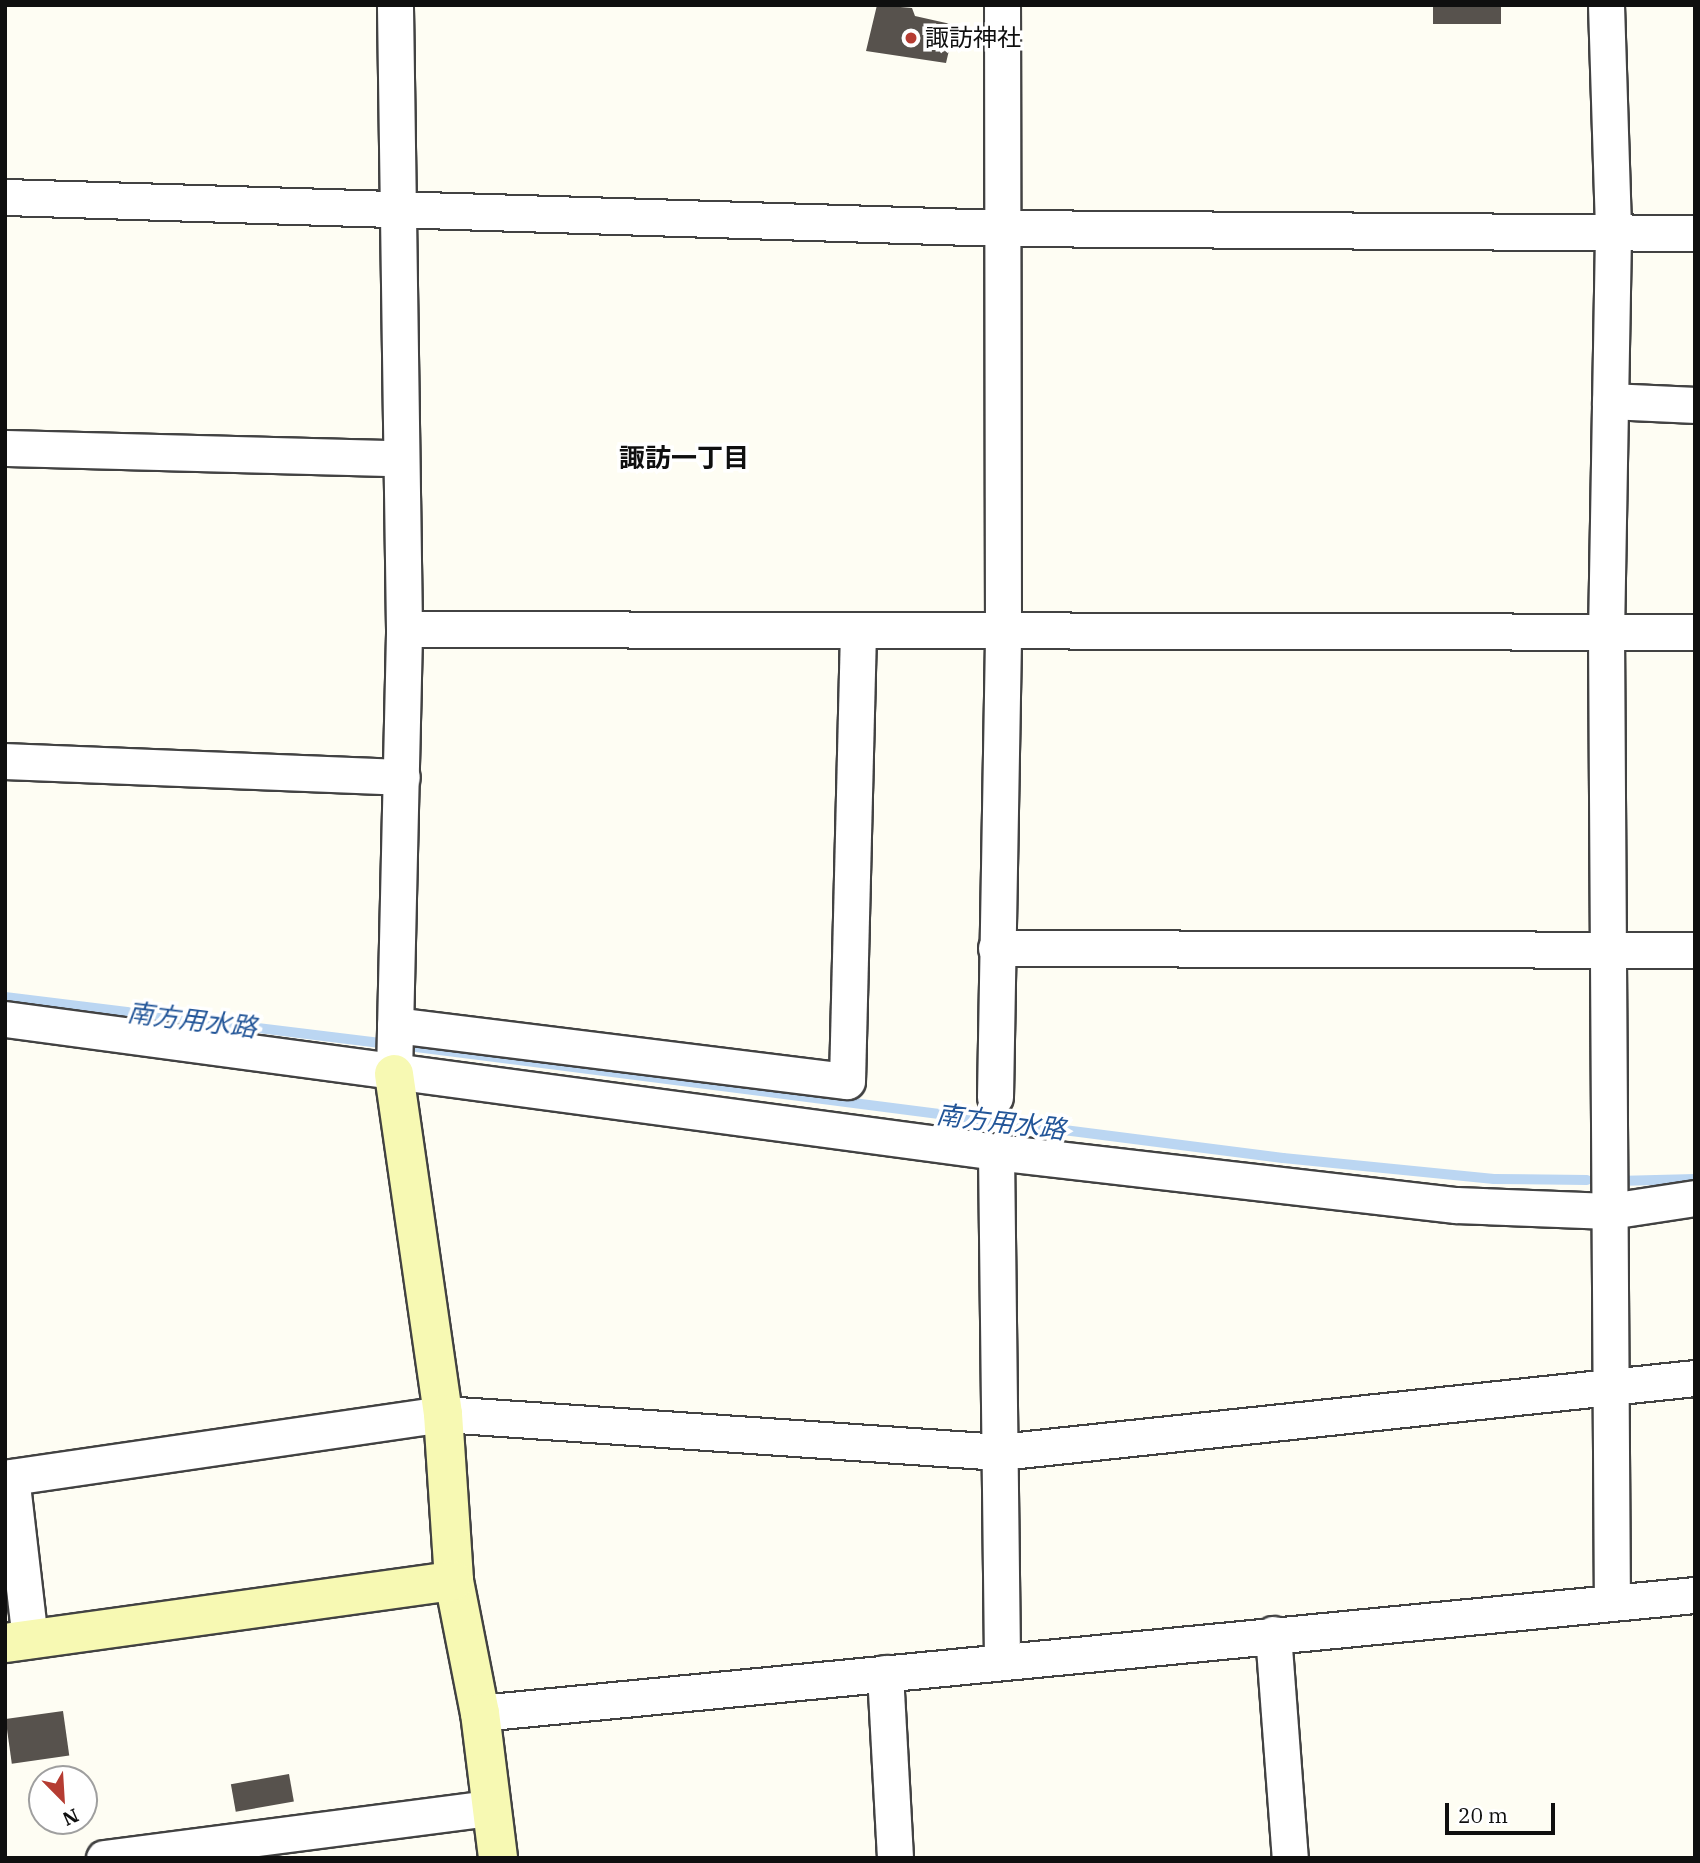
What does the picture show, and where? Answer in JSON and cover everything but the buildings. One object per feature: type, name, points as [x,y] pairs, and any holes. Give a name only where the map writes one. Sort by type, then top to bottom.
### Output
[{"type":"street","points":[[395,5],[398,458],[404,629],[394,1074],[443,1414],[454,1581],[480,1713],[498,1858]]},
{"type":"street","points":[[995,1097],[1003,630],[1002,5]]},
{"type":"street","points":[[1606,5],[1613,234],[1606,632],[1612,1601]]},
{"type":"street","points":[[5,197],[1002,228],[1695,233]]},
{"type":"street","points":[[1610,401],[1695,405]]},
{"type":"street","points":[[5,448],[398,458]]},
{"type":"street","points":[[404,629],[1695,632]]},
{"type":"street","points":[[395,1025],[847,1081],[858,630]]},
{"type":"street","points":[[5,761],[402,777]]},
{"type":"street","points":[[996,948],[1695,950]]},
{"type":"street","points":[[5,1019],[394,1074],[996,1152],[1456,1205],[1610,1210],[1695,1198]]},
{"type":"street","points":[[996,1152],[1002,1661]]},
{"type":"street","points":[[454,1581],[17,1641],[11,1476],[443,1414],[1000,1452],[1695,1378]]},
{"type":"street","points":[[480,1713],[1695,1595]]},
{"type":"street","points":[[1273,1634],[1290,1858]]},
{"type":"street","points":[[885,1673],[895,1858]]},
{"type":"street","points":[[104,1858],[211,1849],[490,1808]]},
{"type":"waterway","name":"南方用水路","points":[[5,997],[378,1043]]},
{"type":"waterway","name":"南方用水路","points":[[416,1047],[1283,1158],[1494,1179],[1587,1180]]},
{"type":"waterway","name":"南方用水路","points":[[1617,1181],[1695,1179]]},
{"type":"place","name":"諏訪神社","points":[[911,38]]},
{"type":"district","name":"諏訪一丁目","points":[[684,458]]}]
